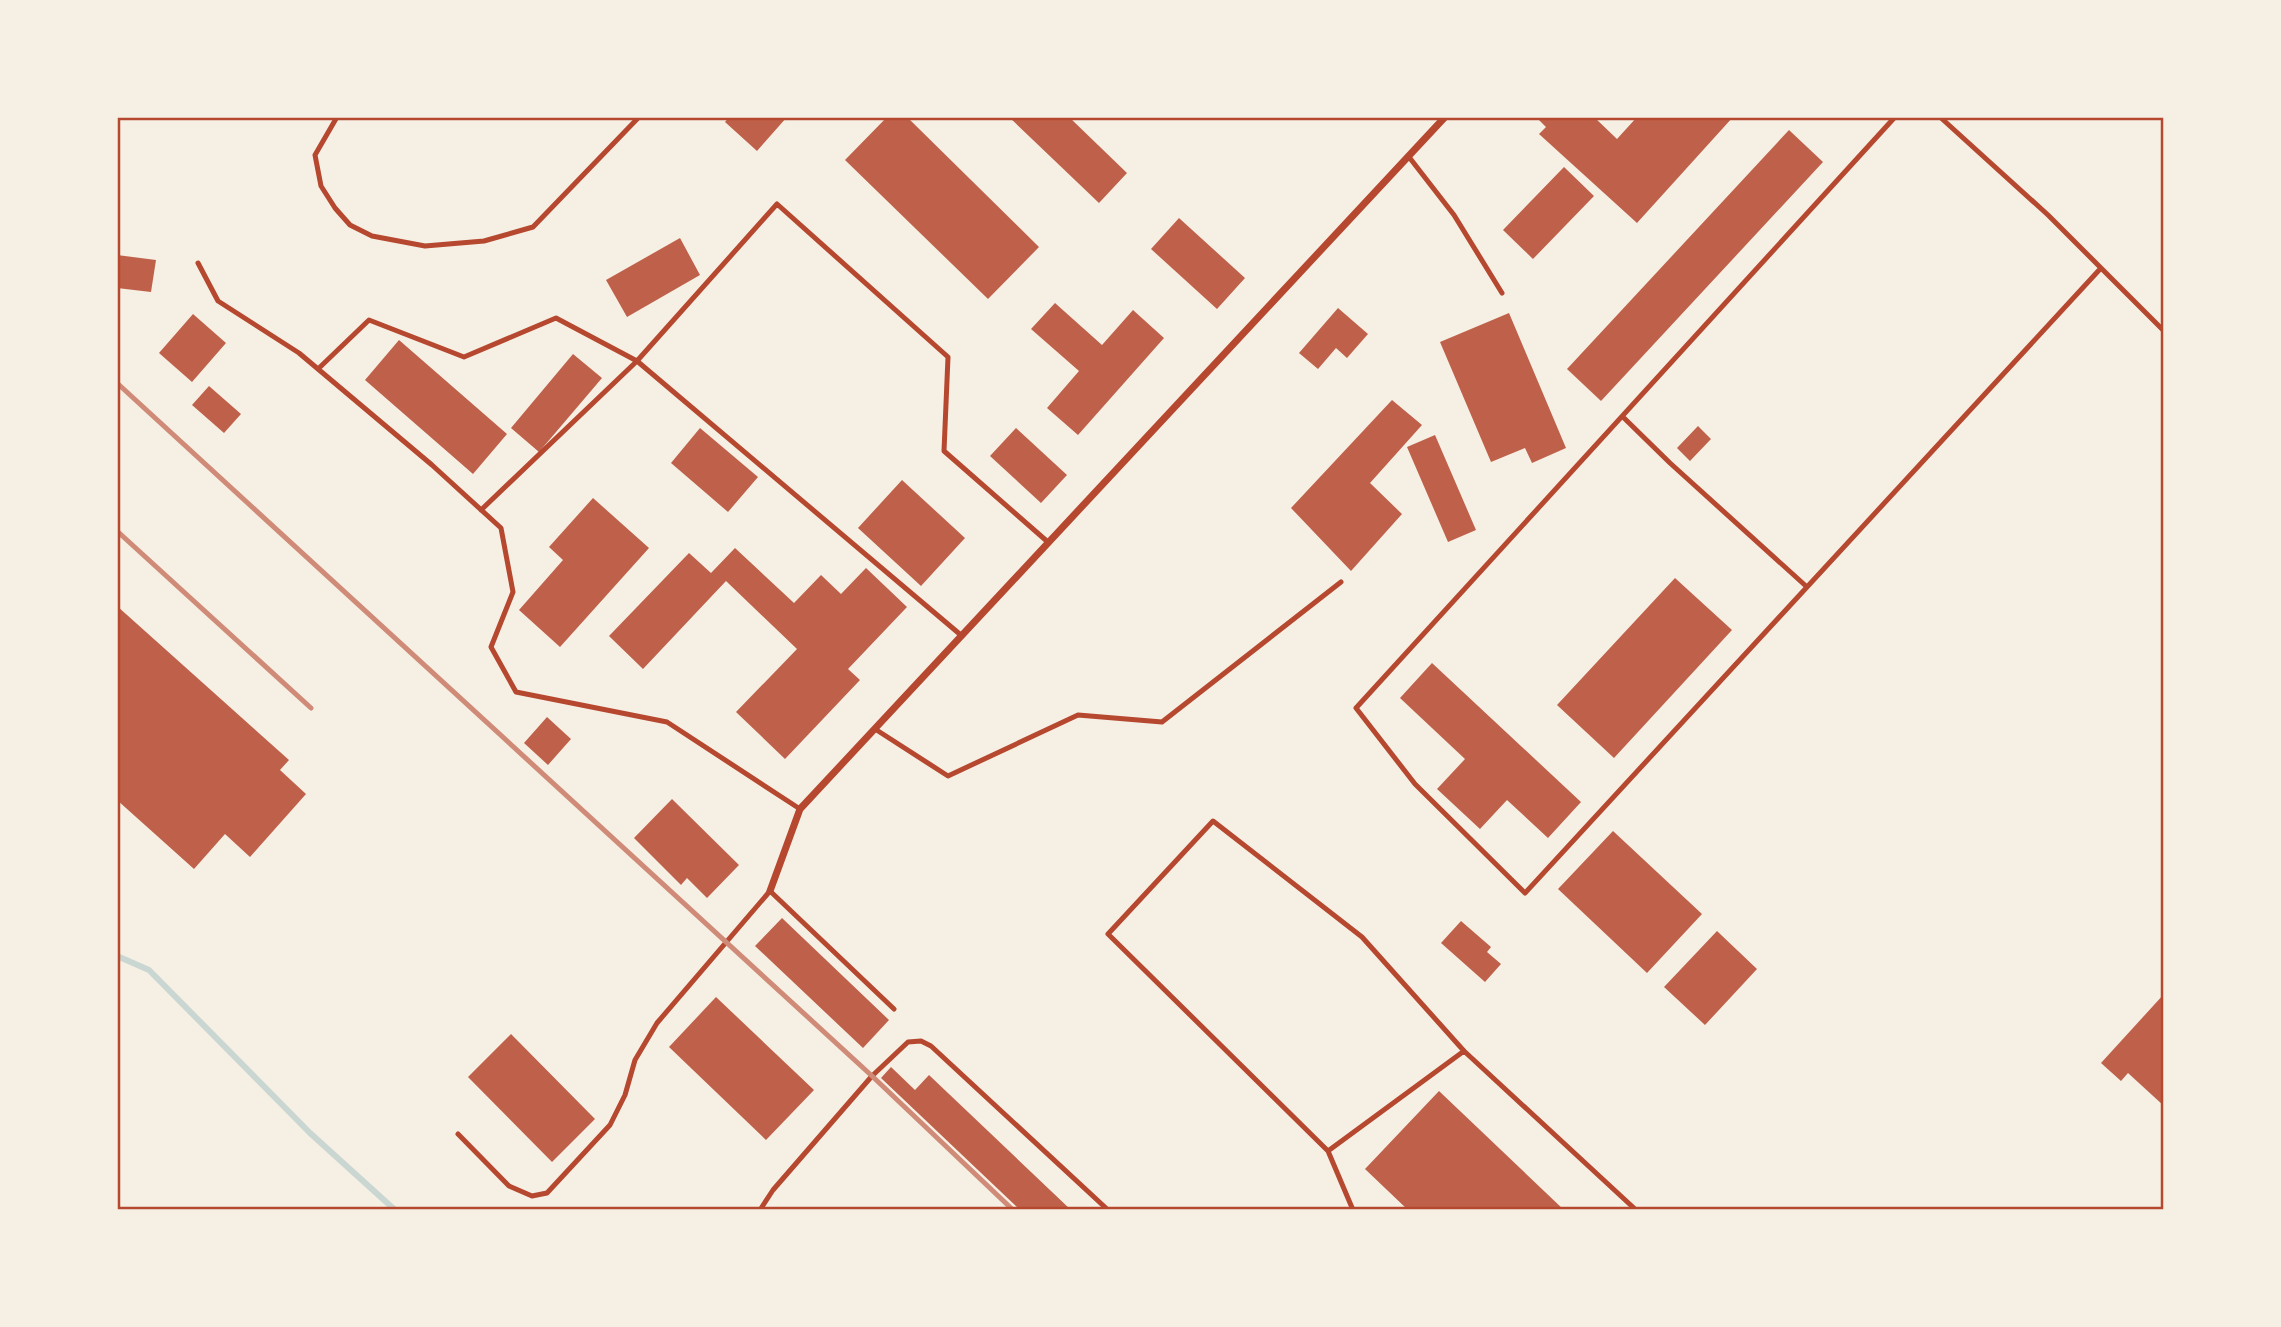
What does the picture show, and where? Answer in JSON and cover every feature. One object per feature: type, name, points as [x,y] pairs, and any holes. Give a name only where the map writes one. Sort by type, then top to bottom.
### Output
[{"type":"street","points":[[770,891],[800,809],[1445,117]]},
{"type":"lane","points":[[337,117],[315,155],[321,186],[335,208],[350,225],[372,236],[425,246],[484,241],[533,227],[639,117]]},
{"type":"lane","points":[[1895,117],[1356,708],[1415,784],[1525,893],[2101,268]]},
{"type":"lane","points":[[1940,117],[2048,215],[2164,331]]},
{"type":"lane","points":[[1409,157],[1461,225],[1502,293]]},
{"type":"lane","points":[[481,510],[637,361],[777,205],[948,357],[944,451],[1049,543]]},
{"type":"lane","points":[[198,263],[218,301],[299,353],[432,465],[500,528],[513,592],[491,647],[516,692],[667,722],[800,809]]},
{"type":"lane","points":[[318,369],[369,320],[464,357],[556,318],[637,361],[962,636]]},
{"type":"lane","points":[[1623,417],[1807,587]]},
{"type":"lane","points":[[875,729],[948,776],[1078,715],[1162,722],[1341,582]]},
{"type":"lane","points":[[1353,1210],[1328,1150],[1108,934],[1213,821],[1362,937],[1464,1051],[1636,1210]]},
{"type":"lane","points":[[458,1134],[509,1186],[532,1196],[547,1193],[610,1125],[625,1095],[635,1060],[657,1023],[770,891],[894,1009]]},
{"type":"lane","points":[[760,1210],[773,1190],[872,1076],[908,1042],[920,1041],[931,1046],[1108,1210]]},
{"type":"lane","points":[[1328,1150],[1464,1051]]},
{"type":"building","points":[[729,117],[787,117],[757,151],[725,122]]},
{"type":"building","points":[[887,117],[907,117],[1039,247],[988,299],[845,160]]},
{"type":"building","points":[[1009,117],[1069,117],[1127,173],[1099,203]]},
{"type":"building","points":[[1536,117],[1594,117],[1617,139],[1637,117],[1733,117],[1637,223],[1539,134],[1546,127]]},
{"type":"building","points":[[1789,130],[1823,162],[1601,401],[1567,369]]},
{"type":"building","points":[[1564,167],[1594,196],[1533,259],[1503,230]]},
{"type":"building","points":[[1179,218],[1245,278],[1217,309],[1151,249]]},
{"type":"building","points":[[680,238],[700,275],[627,317],[606,280]]},
{"type":"building","points":[[117,255],[156,260],[151,292],[117,288]]},
{"type":"building","points":[[1055,303],[1102,345],[1133,310],[1164,338],[1078,435],[1047,408],[1079,371],[1031,329]]},
{"type":"building","points":[[1338,308],[1368,334],[1347,358],[1336,348],[1318,369],[1299,353]]},
{"type":"building","points":[[1509,313],[1566,448],[1532,463],[1525,448],[1491,462],[1440,342]]},
{"type":"building","points":[[193,314],[226,343],[192,382],[159,353]]},
{"type":"building","points":[[399,340],[507,434],[473,474],[365,380]]},
{"type":"building","points":[[573,354],[602,378],[539,452],[511,428]]},
{"type":"building","points":[[209,386],[241,414],[224,433],[192,405]]},
{"type":"building","points":[[1392,400],[1422,425],[1370,483],[1402,514],[1351,571],[1291,508]]},
{"type":"building","points":[[1698,426],[1711,439],[1690,461],[1677,448]]},
{"type":"building","points":[[700,428],[758,477],[728,512],[671,463]]},
{"type":"building","points":[[1016,428],[1067,475],[1041,503],[990,456]]},
{"type":"building","points":[[1435,435],[1476,530],[1448,542],[1407,447]]},
{"type":"building","points":[[902,480],[965,538],[921,586],[858,528]]},
{"type":"building","points":[[593,498],[649,548],[560,647],[519,610],[563,560],[549,547]]},
{"type":"building","points":[[735,548],[794,603],[821,575],[841,594],[866,568],[907,607],[848,669],[860,680],[785,759],[736,712],[797,649],[726,581],[643,669],[609,636],[689,553],[711,573]]},
{"type":"building","points":[[1675,578],[1732,630],[1614,758],[1557,705]]},
{"type":"building","points":[[117,606],[289,760],[280,770],[306,794],[250,857],[225,834],[194,869],[117,800]]},
{"type":"building","points":[[1432,663],[1581,802],[1548,838],[1507,800],[1480,829],[1437,789],[1465,759],[1400,698]]},
{"type":"building","points":[[547,717],[571,739],[548,765],[524,743]]},
{"type":"building","points":[[672,799],[739,865],[707,898],[687,878],[681,885],[634,838]]},
{"type":"building","points":[[1613,831],[1702,914],[1647,973],[1558,889]]},
{"type":"building","points":[[782,918],[889,1020],[863,1048],[755,946]]},
{"type":"building","points":[[1461,921],[1491,947],[1487,952],[1501,964],[1485,982],[1441,943]]},
{"type":"building","points":[[1717,931],[1757,969],[1705,1025],[1664,987]]},
{"type":"building","points":[[2164,994],[2164,1106],[2128,1073],[2121,1081],[2101,1063]]},
{"type":"building","points":[[716,997],[814,1090],[766,1140],[669,1047]]},
{"type":"building","points":[[511,1034],[595,1119],[552,1162],[468,1077]]},
{"type":"building","points":[[891,1067],[915,1090],[929,1075],[1071,1210],[1020,1210],[881,1078]]},
{"type":"building","points":[[1439,1091],[1564,1210],[1408,1210],[1365,1169]]},
{"type":"waterway","points":[[117,956],[149,970],[310,1133],[395,1210]]},
{"type":"railway","points":[[117,383],[872,1076],[1013,1210]]},
{"type":"railway","points":[[117,531],[311,708]]}]
